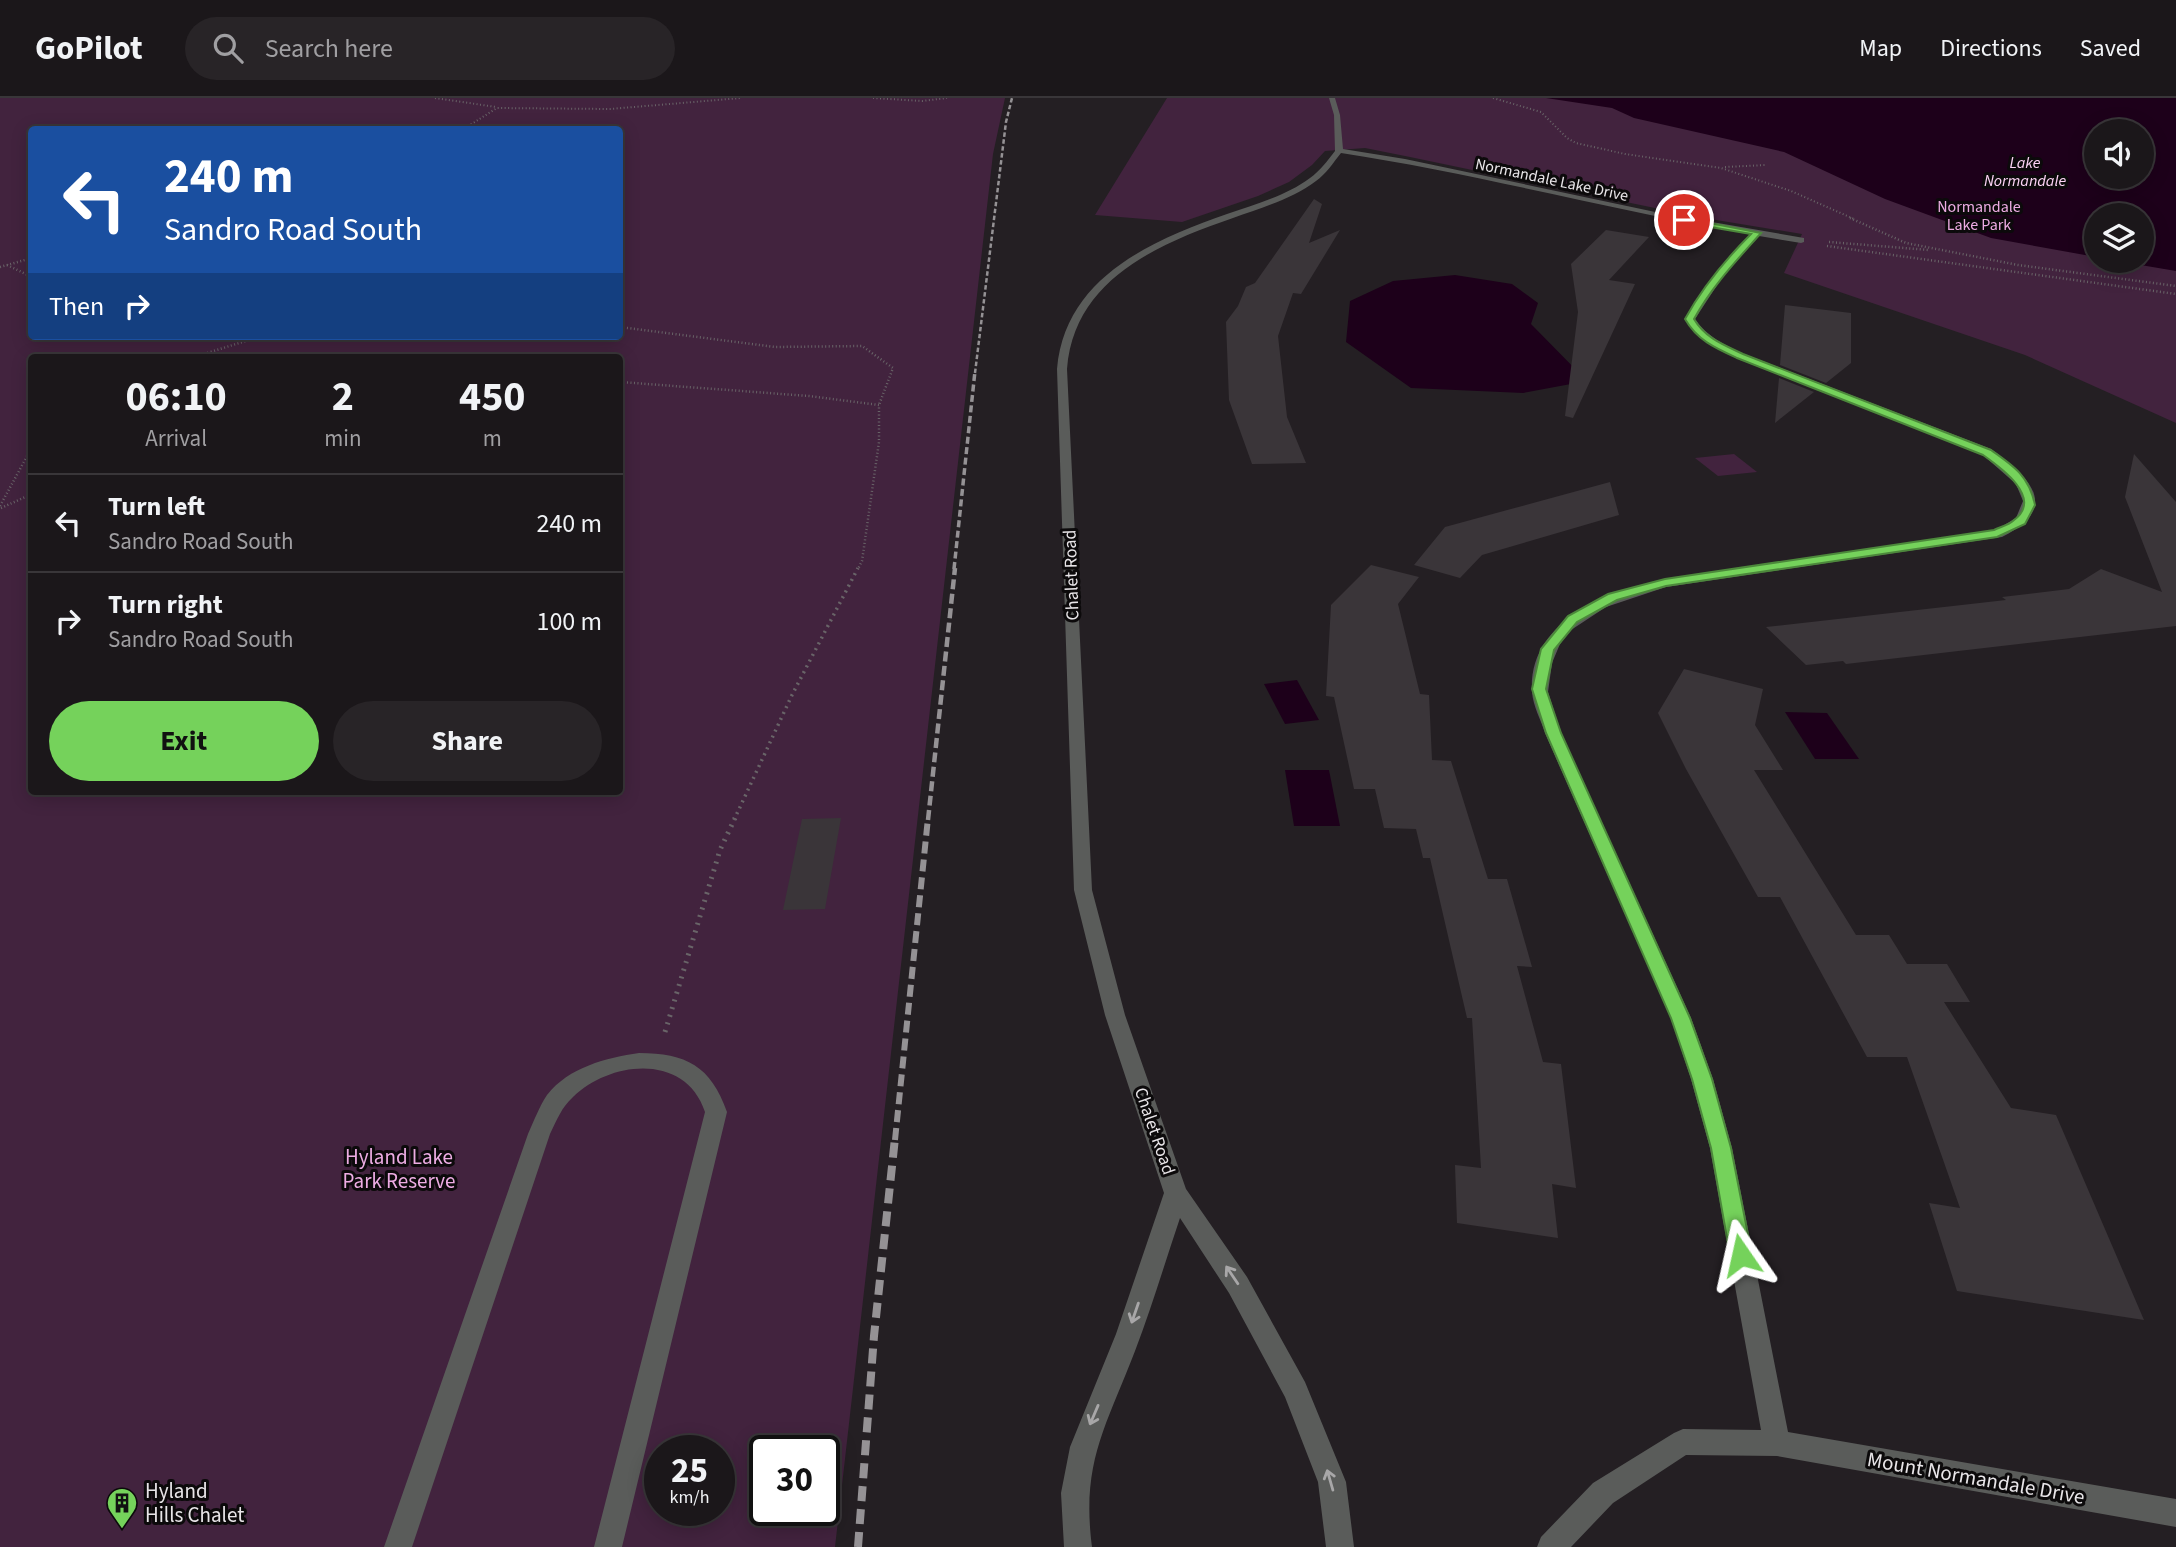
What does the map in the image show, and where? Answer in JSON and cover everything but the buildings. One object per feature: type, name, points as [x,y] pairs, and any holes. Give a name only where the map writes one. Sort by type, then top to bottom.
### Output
[{"type":"street","points":[[1332,98],[1338,115],[1339,151]]},
{"type":"street","name":"Normandale Lake Drive","points":[[1339,151],[1405,161],[1660,216],[1801,240]]},
{"type":"street","name":"Chalet Road","points":[[1339,151],[1311,181],[1288,194],[1192,230],[1156,246],[1124,266],[1099,287],[1078,312],[1066,339],[1062,369],[1083,890],[1115,1015],[1176,1193],[1238,1285],[1296,1391],[1332,1482],[1340,1547]]},
{"type":"street","points":[[1757,233],[1731,259],[1695,308],[1690,319],[1697,331],[1714,344],[1740,356],[1987,453],[2009,468],[2026,487],[2029,505],[2021,522],[1997,534],[1665,583],[1612,597],[1573,619],[1547,649],[1539,689],[1553,733],[1681,1018],[1702,1079],[1721,1148],[1777,1443]]},
{"type":"street","points":[[398,1547],[539,1134],[556,1099],[587,1074],[628,1061],[662,1061],[689,1070],[708,1090],[716,1112],[608,1547]]},
{"type":"street","name":"Chalet Road","points":[[1078,1547],[1072,1514],[1076,1466],[1091,1422],[1121,1353],[1176,1193]]},
{"type":"street","name":"Mount Normandale Drive","points":[[1551,1547],[1603,1493],[1683,1442],[1777,1443],[2176,1513]]},
{"type":"path","points":[[435,98],[497,108],[610,109],[741,98]]},
{"type":"path","points":[[873,98],[922,101],[947,98]]},
{"type":"path","points":[[1493,98],[1541,112],[1567,138],[1595,149],[1721,168],[1791,191],[1906,243],[2018,265],[2176,286]]},
{"type":"path","points":[[468,126],[497,108]]},
{"type":"path","points":[[1721,168],[1766,165]]},
{"type":"path","points":[[1801,240],[1943,251]]},
{"type":"path","points":[[1801,240],[1812,244],[2176,294]]},
{"type":"path","points":[[0,267],[28,259]]},
{"type":"path","points":[[7,265],[28,274]]},
{"type":"path","points":[[623,327],[775,347],[862,346],[892,368],[879,405],[879,442],[862,561],[792,695],[720,850],[665,1024],[662,1061]]},
{"type":"path","points":[[204,354],[249,340]]},
{"type":"path","points":[[623,382],[809,396],[879,405]]},
{"type":"path","points":[[0,507],[28,454]]},
{"type":"path","points":[[0,507],[28,496]]},
{"type":"green space","name":"Hyland Lake Park Reserve","points":[[0,98],[1005,98],[993,154],[840,1503],[840,1435],[749,1435],[749,1526],[837,1526],[835,1547],[0,1547]]},
{"type":"green space","name":"Normandale Lake Park","points":[[1167,98],[2176,98],[2176,423],[2025,355],[1784,273],[1802,234],[1698,217],[1365,148],[1325,151],[1312,165],[1289,182],[1258,196],[1182,222],[1095,215]]},
{"type":"green space","points":[[1734,454],[1757,472],[1718,476],[1695,458]]},
{"type":"water","name":"Lake Normandale","points":[[1546,98],[2176,98],[2176,271],[2154,267],[2154,203],[2084,203],[2084,255],[1991,238],[1885,199],[1784,152],[1634,118],[1612,108]]},
{"type":"water","points":[[1455,275],[1512,284],[1538,303],[1531,324],[1587,381],[1523,393],[1411,388],[1346,342],[1350,301],[1393,281]]},
{"type":"water","points":[[1297,680],[1319,720],[1285,724],[1264,684]]},
{"type":"water","points":[[1785,712],[1827,713],[1859,759],[1815,759]]},
{"type":"water","points":[[1285,770],[1329,770],[1340,826],[1294,826]]},
{"type":"railway","points":[[975,373],[1006,122],[1012,98]]},
{"type":"railway","points":[[954,569],[975,371]]},
{"type":"railway","points":[[928,820],[955,568]]},
{"type":"railway","points":[[895,1140],[928,818]]},
{"type":"railway","points":[[858,1547],[874,1336],[895,1138]]},
{"type":"place","name":"Hyland Hills Chalet","points":[[122,1530]]},
{"type":"route","points":[[1684,220],[1757,233],[1731,259],[1695,308],[1690,319],[1697,331],[1714,344],[1740,356],[1987,453],[2009,468],[2026,487],[2029,505],[2021,522],[1997,534],[1665,583],[1612,597],[1573,619],[1547,649],[1539,689],[1553,733],[1681,1018],[1702,1079],[1721,1148],[1741,1255]]}]
